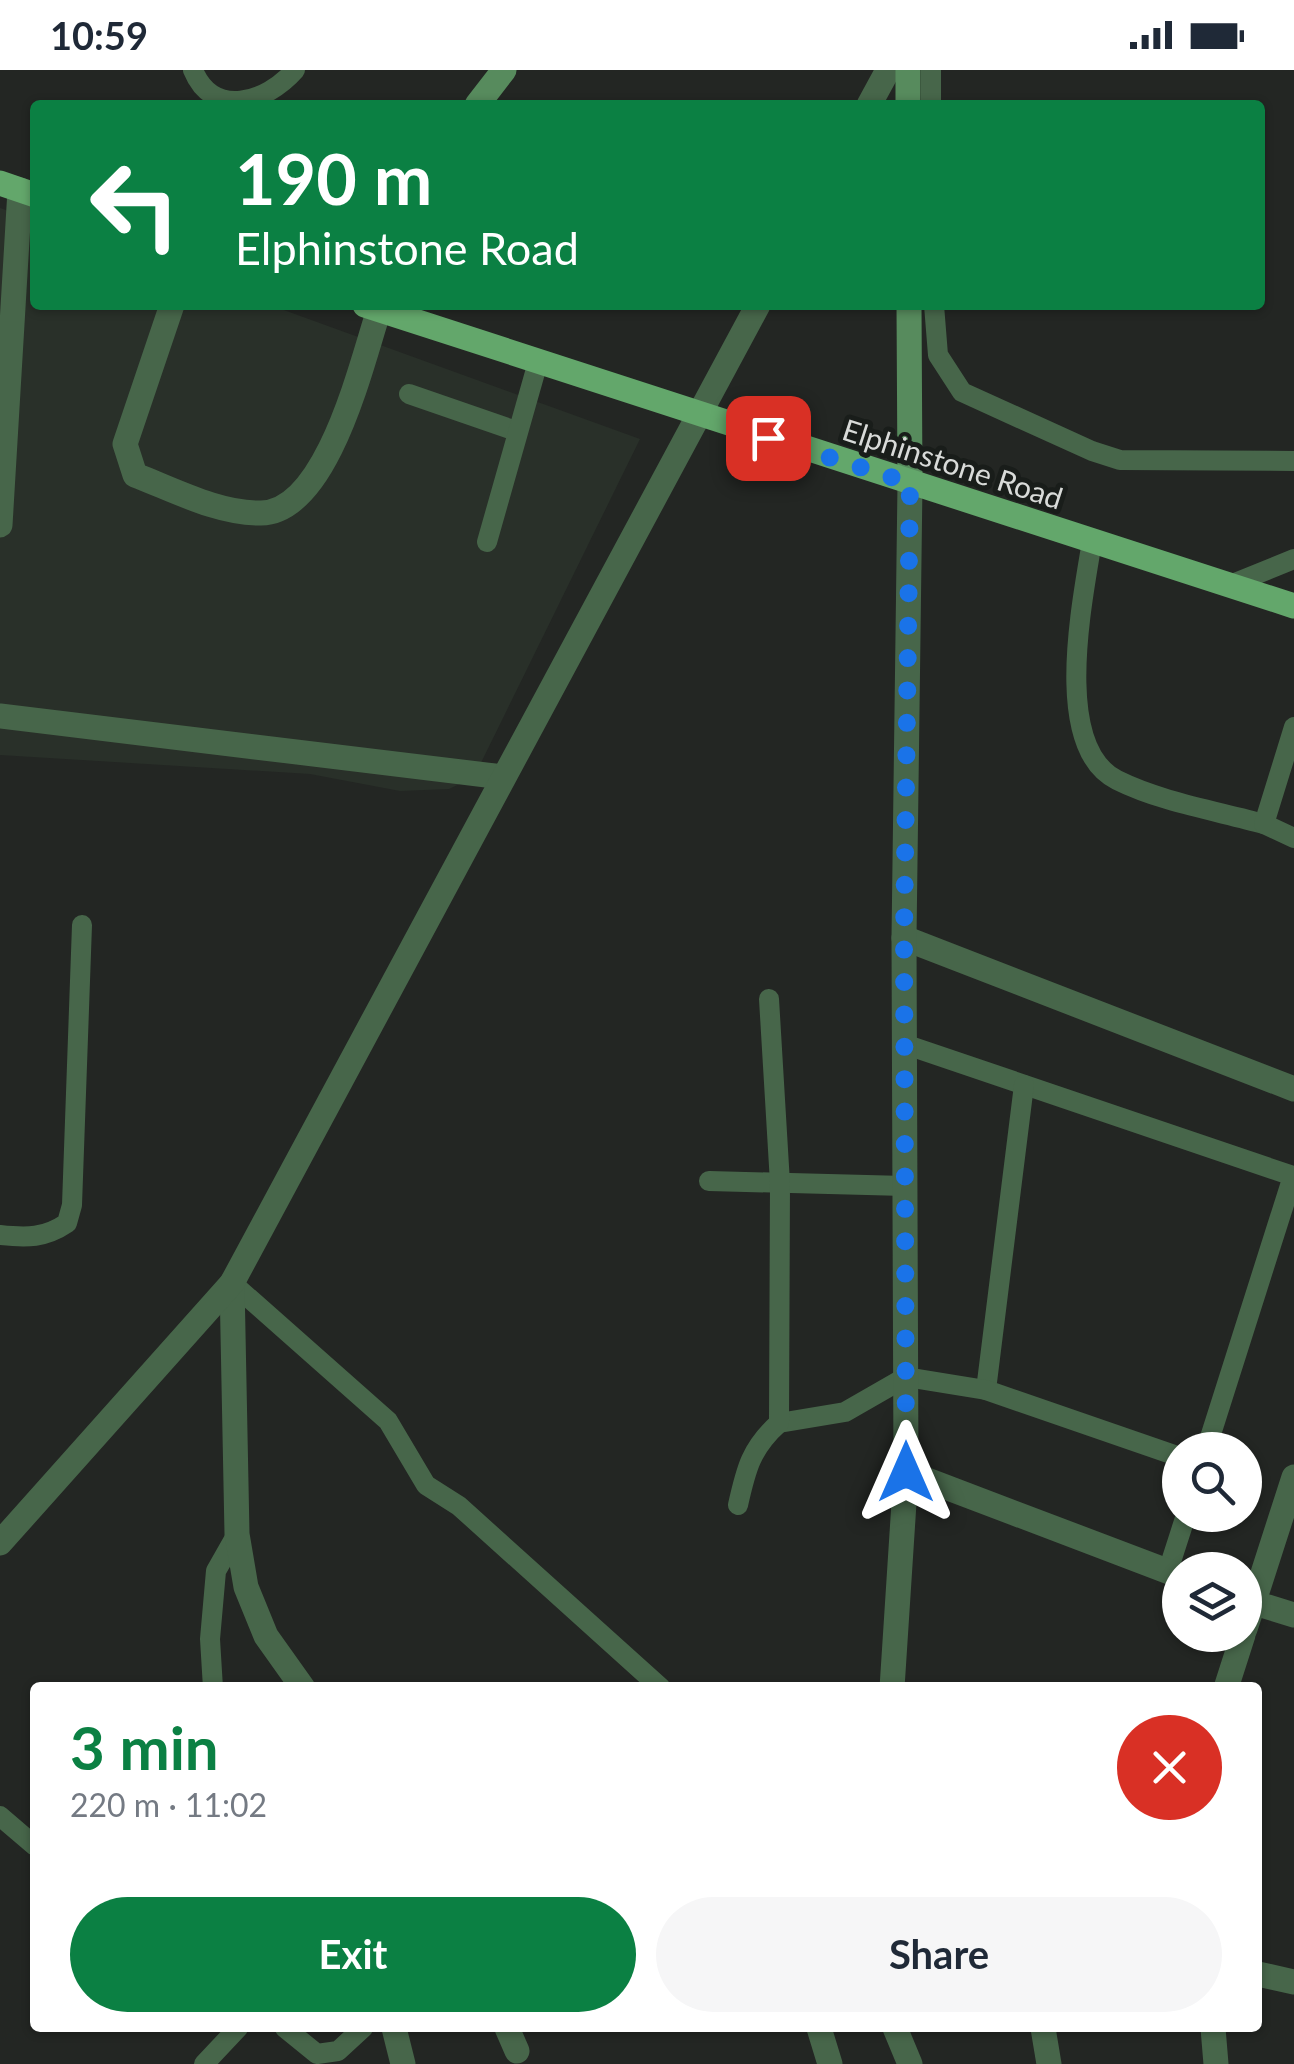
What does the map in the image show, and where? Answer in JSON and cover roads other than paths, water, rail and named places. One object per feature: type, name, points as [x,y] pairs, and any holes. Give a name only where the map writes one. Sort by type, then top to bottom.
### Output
[{"type":"main road","points":[[481,100],[504,70]]},
{"type":"main road","points":[[908,70],[908,100]]},
{"type":"main road","name":"Elphinstone Road","points":[[381,310],[1294,606]]},
{"type":"main road","points":[[909,310],[910,483]]},
{"type":"street","points":[[872,100],[888,70]]},
{"type":"street","points":[[0,524],[18,189]]},
{"type":"street","points":[[170,310],[125,444],[136,475],[220,506],[264,514],[307,489],[333,448],[371,310]]},
{"type":"street","points":[[0,1543],[232,1283],[755,310]]},
{"type":"street","points":[[892,1682],[906,1472],[904,938],[910,483]]},
{"type":"street","points":[[0,716],[502,777]]},
{"type":"street","points":[[904,938],[1294,1089]]},
{"type":"street","points":[[232,1283],[238,1534],[246,1587],[266,1636],[299,1682]]},
{"type":"street","points":[[906,1472],[1162,1569]]},
{"type":"street","points":[[1262,1566],[1294,1477]]},
{"type":"street","points":[[1262,1606],[1294,1615]]},
{"type":"street","points":[[1228,1682],[1238,1652]]},
{"type":"street","points":[[1262,1975],[1294,1982]]},
{"type":"street","points":[[395,2032],[403,2064]]},
{"type":"street","points":[[820,2032],[830,2064]]},
{"type":"street","points":[[897,2032],[910,2064]]},
{"type":"street","points":[[1044,2032],[1049,2064]]},
{"type":"street","points":[[1213,2032],[1216,2064]]},
{"type":"lane","points":[[193,70],[200,86],[214,100]]},
{"type":"lane","points":[[246,100],[280,87],[295,70]]},
{"type":"lane","points":[[931,70],[931,100]]},
{"type":"lane","points":[[934,310],[938,355],[962,392],[1092,451],[1120,460],[1294,461]]},
{"type":"lane","points":[[487,542],[538,362]]},
{"type":"lane","points":[[409,394],[516,431]]},
{"type":"lane","points":[[1092,541],[1074,651],[1085,741],[1093,761],[1115,780],[1264,824],[1294,838]]},
{"type":"lane","points":[[1230,585],[1294,560]]},
{"type":"lane","points":[[1264,824],[1294,728]]},
{"type":"lane","points":[[0,1236],[41,1236],[54,1232],[67,1223],[72,1206],[82,926]]},
{"type":"lane","points":[[770,999],[780,1183],[778,1423]]},
{"type":"lane","points":[[904,1044],[1293,1175],[1212,1432]]},
{"type":"lane","points":[[986,1390],[1024,1085]]},
{"type":"lane","points":[[709,1181],[905,1186]]},
{"type":"lane","points":[[232,1283],[388,1421],[426,1485],[460,1506],[654,1682]]},
{"type":"lane","points":[[738,1505],[748,1460],[758,1442],[778,1423],[845,1412],[906,1377],[986,1390],[1162,1451]]},
{"type":"lane","points":[[213,1682],[210,1640],[216,1571],[238,1534]]},
{"type":"lane","points":[[0,1816],[30,1842]]},
{"type":"lane","points":[[204,2064],[234,2032]]},
{"type":"lane","points":[[290,2032],[316,2054],[338,2051],[359,2032]]}]
